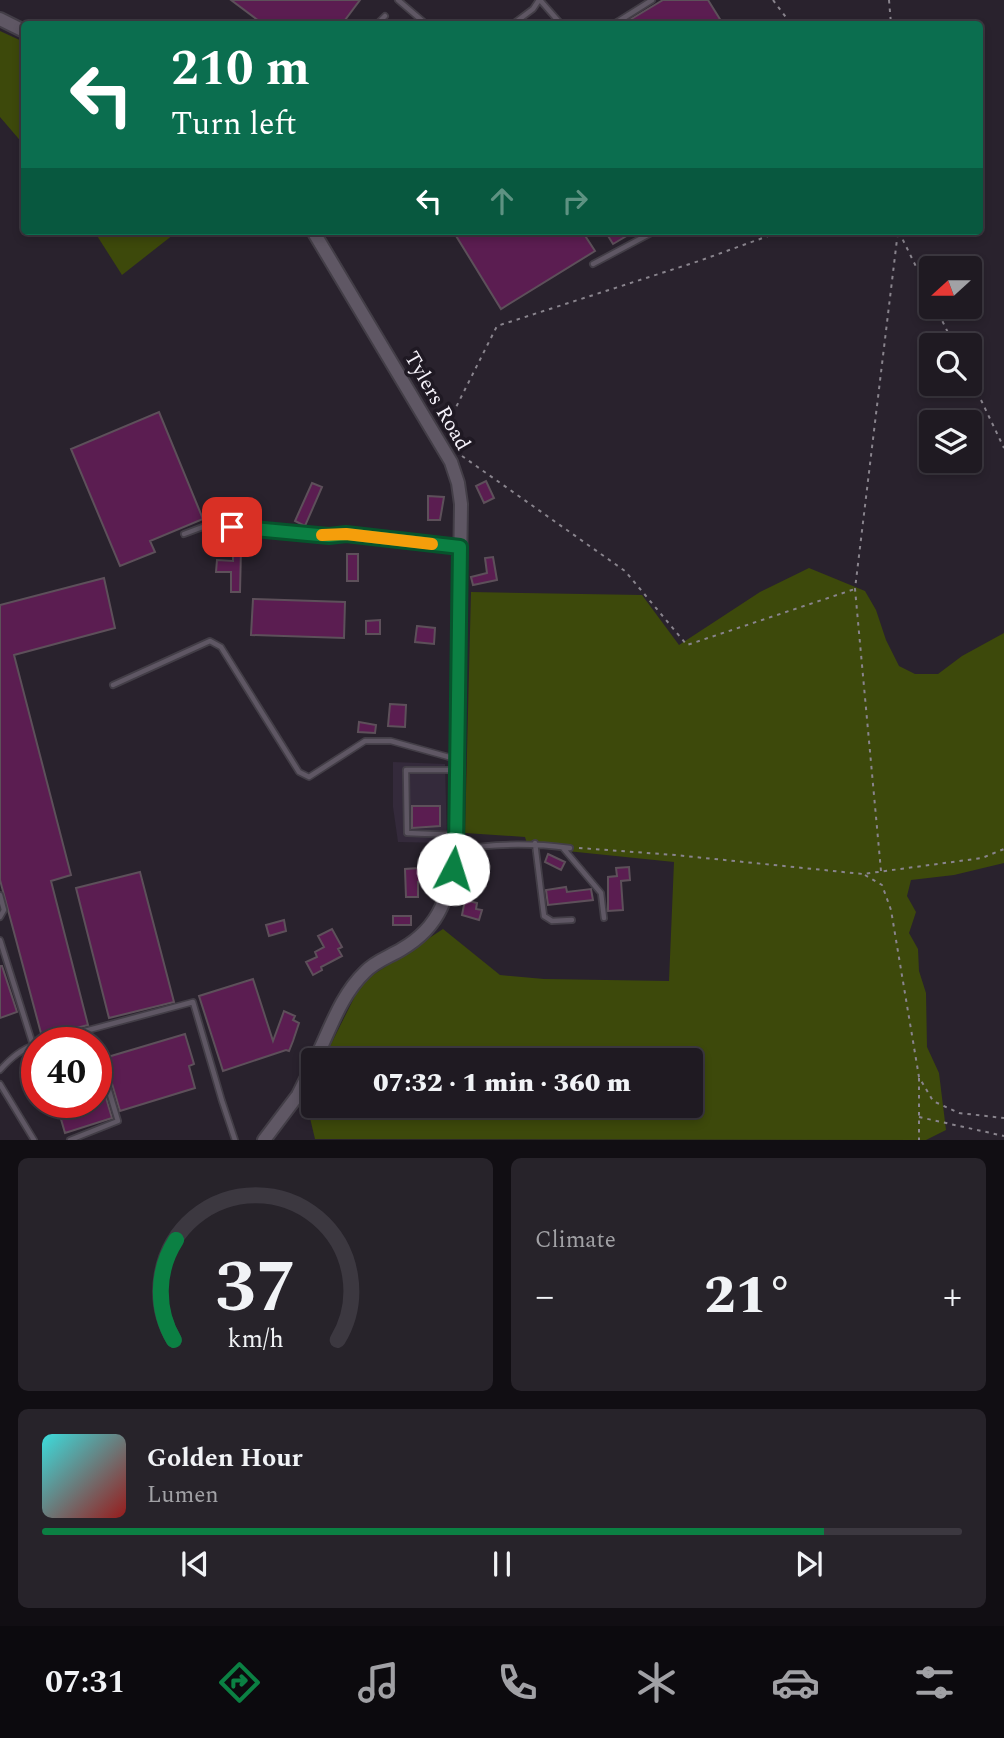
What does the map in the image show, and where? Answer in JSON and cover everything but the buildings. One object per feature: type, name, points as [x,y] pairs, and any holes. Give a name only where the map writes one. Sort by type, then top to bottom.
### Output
[{"type":"street","points":[[0,19],[21,30]]},
{"type":"street","name":"Tylers Road","points":[[315,235],[451,462],[461,504],[456,850],[449,888],[440,913],[431,926],[415,941],[365,971],[337,1012],[321,1048]]},
{"type":"street","name":"Tylers Road","points":[[264,1139],[301,1089]]},
{"type":"lane","points":[[398,0],[422,21]]},
{"type":"lane","points":[[517,21],[533,9],[539,0],[558,21]]},
{"type":"lane","points":[[619,21],[652,0]]},
{"type":"lane","points":[[380,21],[385,16]]},
{"type":"lane","points":[[593,264],[647,235]]},
{"type":"lane","points":[[184,534],[208,524],[329,536],[346,534],[460,547]]},
{"type":"lane","points":[[113,685],[211,642],[221,647],[299,772],[309,777],[365,741],[391,741],[456,765]]},
{"type":"lane","points":[[456,765],[406,770],[407,833],[456,835]]},
{"type":"lane","points":[[456,850],[504,843],[570,848]]},
{"type":"lane","points":[[534,844],[544,916],[552,920],[572,920]]},
{"type":"lane","points":[[562,847],[601,893],[604,918]]},
{"type":"lane","points":[[0,895],[4,910],[0,916]]},
{"type":"lane","points":[[0,940],[30,1027]]},
{"type":"lane","points":[[100,1027],[193,1002],[236,1139]]},
{"type":"lane","points":[[0,1070],[10,1059],[21,1053]]},
{"type":"lane","points":[[0,1084],[34,1139]]},
{"type":"lane","points":[[70,1139],[118,1121],[112,1101]]},
{"type":"path","points":[[773,0],[788,21]]},
{"type":"path","points":[[889,0],[891,21]]},
{"type":"path","points":[[439,440],[497,326],[771,235]]},
{"type":"path","points":[[881,871],[855,589],[898,235]]},
{"type":"path","points":[[900,235],[919,273]]},
{"type":"path","points":[[979,396],[1004,448]]},
{"type":"path","points":[[461,456],[625,571],[687,645],[855,589]]},
{"type":"path","points":[[570,848],[687,856],[863,874],[982,858],[1004,849]]},
{"type":"path","points":[[863,874],[882,885],[891,909],[919,1077],[919,1139]]},
{"type":"path","points":[[919,1077],[933,1101],[960,1113],[1004,1118]]},
{"type":"path","points":[[919,1117],[1004,1136]]},
{"type":"shaded area","points":[[393,762],[445,764],[447,843],[398,842],[393,807]]},
{"type":"green space","points":[[0,31],[21,41],[21,142],[0,117]]},
{"type":"green space","points":[[97,235],[173,235],[122,275]]},
{"type":"green space","points":[[809,568],[865,591],[876,610],[886,640],[899,666],[915,674],[938,674],[962,656],[1004,633],[1004,863],[954,875],[911,880],[907,896],[916,912],[909,933],[918,949],[919,971],[926,993],[927,1047],[939,1073],[946,1130],[926,1140],[315,1139],[310,1118],[703,1118],[703,1048],[329,1048],[362,982],[443,929],[500,975],[544,979],[669,981],[674,862],[528,847],[525,837],[465,833],[471,592],[642,595],[679,645],[760,592]]},
{"type":"slow traffic","points":[[322,535],[346,534],[432,544]]},
{"type":"route","points":[[232,527],[329,536],[346,534],[460,547],[456,850],[453,869]]}]
